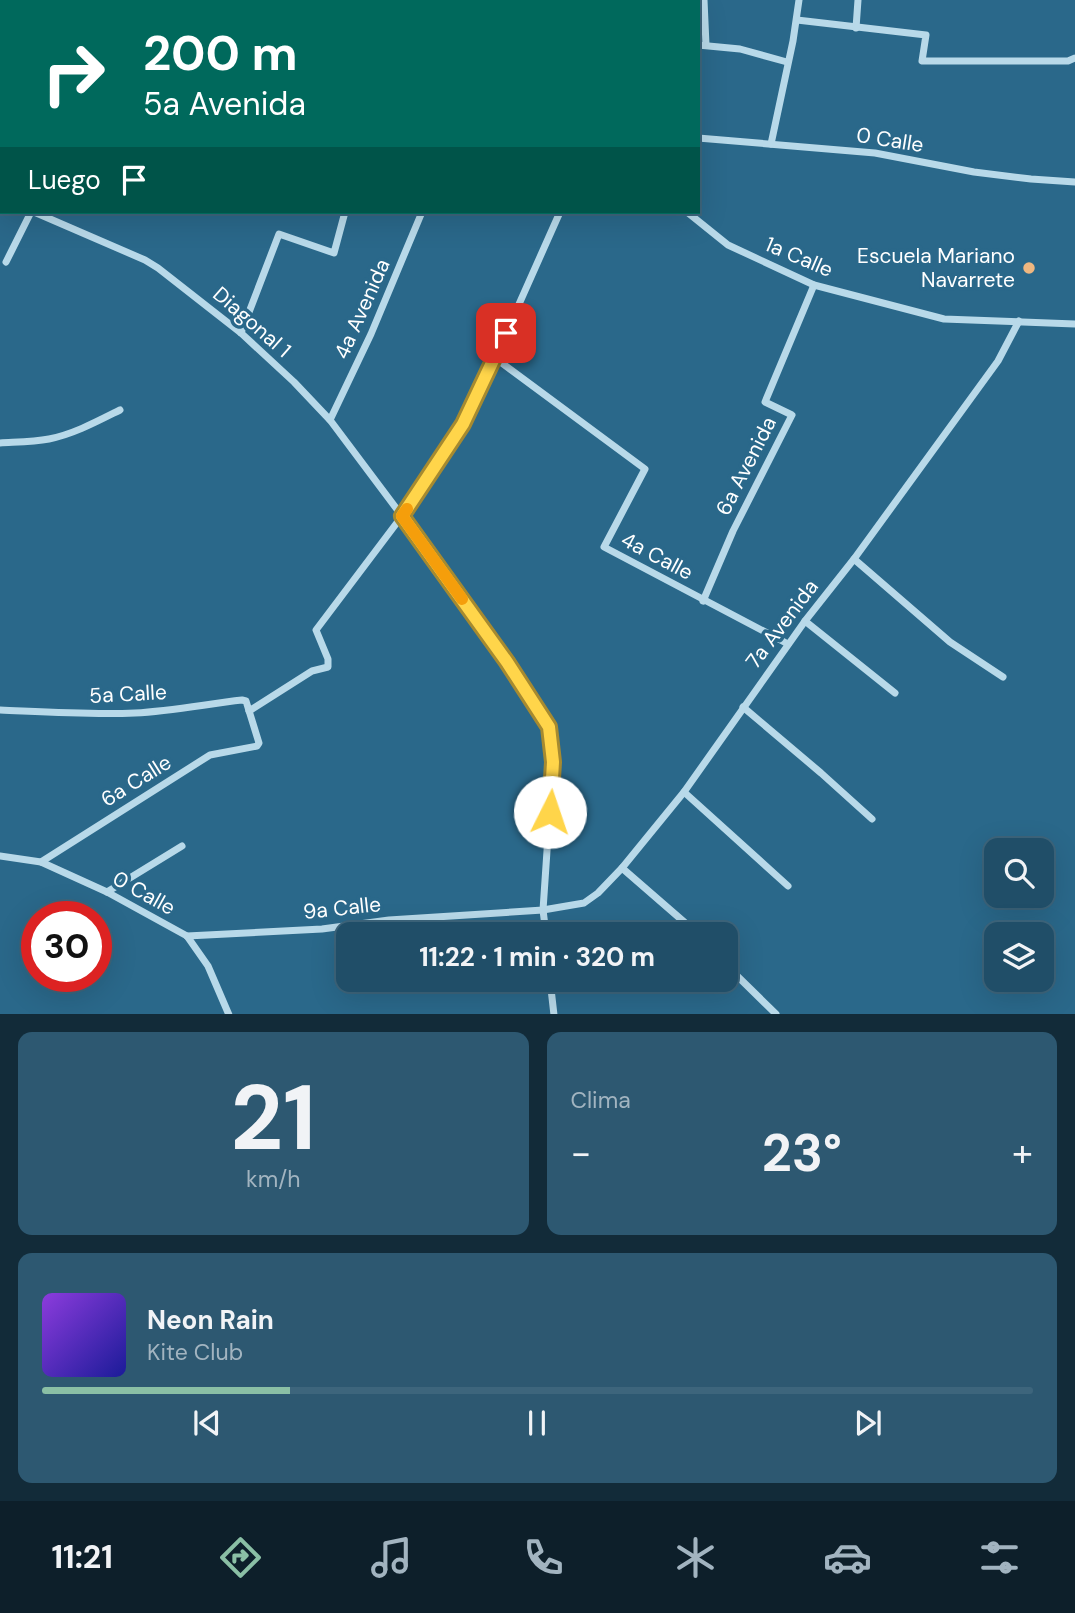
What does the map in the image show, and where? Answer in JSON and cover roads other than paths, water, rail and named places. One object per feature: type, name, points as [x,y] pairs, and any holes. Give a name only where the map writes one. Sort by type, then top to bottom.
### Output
[{"type":"street","points":[[704,0],[702,45],[749,51],[787,62]]},
{"type":"street","points":[[771,144],[799,0]]},
{"type":"street","points":[[856,28],[858,0]]},
{"type":"street","points":[[797,20],[926,35],[922,61],[1068,61],[1075,58]]},
{"type":"street","name":"0 Calle","points":[[700,138],[875,153],[974,172],[1075,182]]},
{"type":"street","points":[[6,262],[31,214]]},
{"type":"street","name":"Diagonal 1","points":[[37,214],[145,260],[241,332],[294,382],[330,420],[507,662],[549,727],[553,762],[543,910],[544,922]]},
{"type":"street","points":[[241,332],[279,234],[334,253],[344,214]]},
{"type":"street","name":"4a Avenida","points":[[330,420],[376,323],[421,214]]},
{"type":"street","points":[[249,711],[312,671],[328,667],[328,659],[316,630],[402,516],[463,424],[559,214]]},
{"type":"street","name":"1a Calle","points":[[689,214],[728,245],[814,285],[944,319],[1075,324]]},
{"type":"street","name":"6a Avenida","points":[[704,601],[733,531],[792,415],[765,402],[814,285]]},
{"type":"street","name":"7a Avenida","points":[[543,910],[584,903],[622,869],[684,792],[804,621],[854,559],[998,361],[1019,321]]},
{"type":"street","name":"4a Calle","points":[[495,358],[645,469],[604,547],[788,644]]},
{"type":"street","points":[[0,443],[47,440],[94,423],[120,410]]},
{"type":"street","points":[[854,559],[950,642],[1003,677]]},
{"type":"street","points":[[804,621],[895,693]]},
{"type":"street","name":"5a Calle","points":[[0,710],[134,713],[243,700],[246,701],[249,711]]},
{"type":"street","points":[[743,707],[872,819]]},
{"type":"street","name":"6a Calle","points":[[41,862],[210,755],[257,746],[259,743],[249,711]]},
{"type":"street","points":[[684,792],[788,886]]},
{"type":"street","points":[[107,892],[182,846]]},
{"type":"street","name":"0 Calle","points":[[0,856],[41,862],[107,892],[187,936],[208,966],[229,1014]]},
{"type":"street","points":[[622,869],[684,922]]},
{"type":"street","name":"9a Calle","points":[[187,936],[322,929],[389,920],[543,910]]},
{"type":"street","points":[[738,977],[776,1014]]},
{"type":"street","points":[[551,992],[554,1014]]},
{"type":"place","name":"Escuela Mariano Navarrete","points":[[1029,268]]}]
